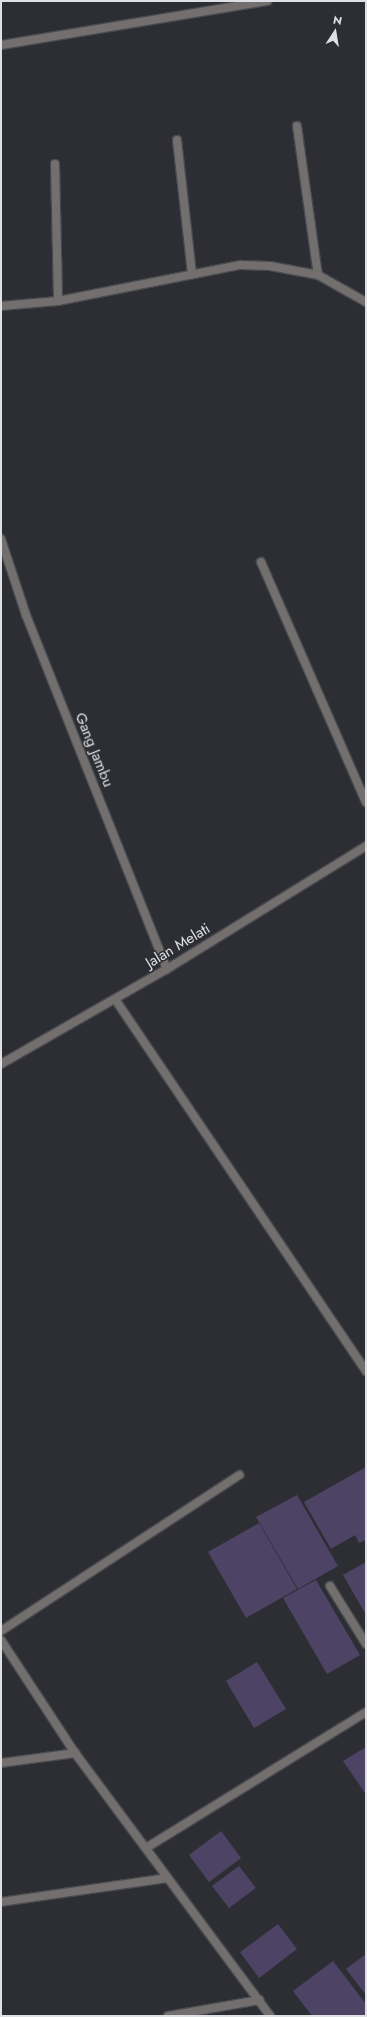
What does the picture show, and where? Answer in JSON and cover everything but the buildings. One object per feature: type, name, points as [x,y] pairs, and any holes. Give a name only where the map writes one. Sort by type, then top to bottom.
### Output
[{"type":"street","points":[[1,45],[239,2],[268,1]]},
{"type":"street","points":[[297,126],[318,275]]},
{"type":"street","points":[[177,140],[192,274]]},
{"type":"street","points":[[55,164],[58,301]]},
{"type":"street","points":[[1,306],[58,301],[240,265],[270,266],[318,275],[366,302]]},
{"type":"street","name":"Gang Jambu","points":[[1,539],[26,616],[167,970]]},
{"type":"street","points":[[261,562],[366,802]]},
{"type":"street","name":"Jalan Melati","points":[[1,1064],[167,970],[366,846]]},
{"type":"street","points":[[115,999],[366,1371]]},
{"type":"street","points":[[1,1631],[239,1475]]},
{"type":"street","points":[[330,1586],[366,1644]]},
{"type":"street","points":[[1,1640],[75,1753],[146,1848],[166,1878],[260,2000],[270,2016]]},
{"type":"street","points":[[146,1848],[366,1712]]},
{"type":"street","points":[[1,1763],[75,1753]]},
{"type":"street","points":[[1,1902],[166,1878]]},
{"type":"street","points":[[168,2016],[260,2000]]}]
